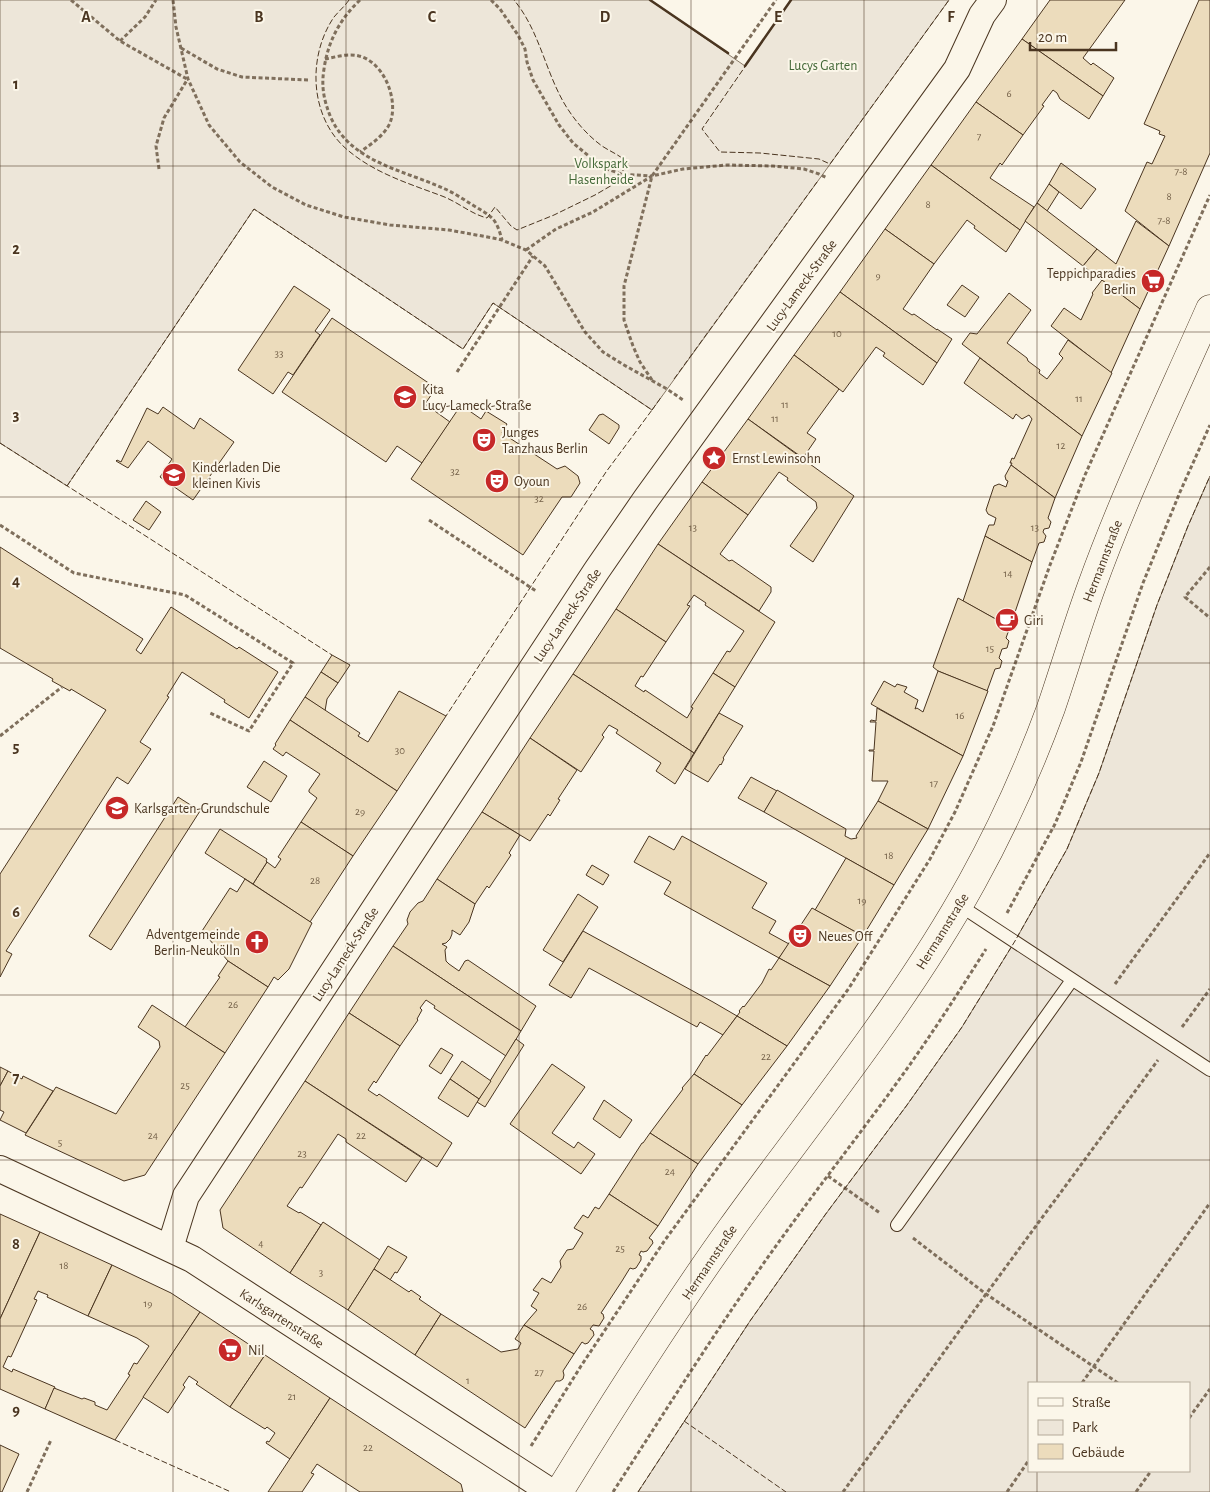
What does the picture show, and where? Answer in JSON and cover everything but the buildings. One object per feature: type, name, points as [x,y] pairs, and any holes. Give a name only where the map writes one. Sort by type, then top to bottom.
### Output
[{"type":"main road","name":"Hermannstraße","points":[[560,1492],[639,1365],[715,1252],[893,1008],[959,905],[1000,828],[1032,756],[1110,539],[1210,309]]},
{"type":"street","name":"Lucy-Lameck-Straße","points":[[170,1248],[186,1196],[592,577],[646,499],[957,70],[982,15],[993,0]]},
{"type":"street","name":"Karlsgartenstraße","points":[[0,1169],[170,1248],[208,1269],[551,1492]]},
{"type":"lane","points":[[959,905],[1210,1070]]},
{"type":"lane","points":[[897,1225],[1072,980]]},
{"type":"path","points":[[71,0],[120,41],[188,79]]},
{"type":"path","points":[[120,41],[145,17],[156,0]]},
{"type":"path","points":[[173,0],[176,27],[188,79],[209,125],[240,162],[272,187],[306,205],[344,217],[390,225],[449,230],[502,240],[526,250],[545,266],[585,332],[604,352],[667,389],[706,416]]},
{"type":"path","points":[[360,0],[340,22],[325,59],[322,82],[324,100],[334,123],[342,136],[360,152],[384,166],[444,189],[489,215],[495,221],[502,240]]},
{"type":"path","points":[[491,0],[500,9],[518,35],[525,49],[533,80],[559,126],[573,143],[607,168],[621,174],[652,176],[683,169],[727,166],[774,166],[804,169],[827,178]]},
{"type":"path","points":[[652,381],[636,354],[624,320],[624,286],[652,176],[776,0]]},
{"type":"path","points":[[181,48],[217,69],[242,77],[308,80]]},
{"type":"path","points":[[325,59],[358,55],[379,69],[388,87],[393,107],[390,123],[381,135],[360,152]]},
{"type":"path","points":[[159,169],[156,146],[164,118],[188,79]]},
{"type":"path","points":[[526,250],[556,229],[593,212],[652,176]]},
{"type":"path","points":[[530,1447],[581,1366],[665,1240],[849,988],[887,930],[947,831],[993,726],[1050,565],[1085,475],[1210,195]]},
{"type":"path","points":[[457,372],[533,256]]},
{"type":"path","points":[[429,520],[536,592]]},
{"type":"path","points":[[0,525],[74,573],[184,595],[293,663],[249,731],[210,713]]},
{"type":"path","points":[[1210,567],[1185,597],[1210,618]]},
{"type":"path","points":[[0,736],[62,687]]},
{"type":"path","points":[[1104,1000],[1210,853]]},
{"type":"path","points":[[843,1492],[1210,989]]},
{"type":"path","points":[[828,1176],[897,1225],[986,1294],[1116,1382]]},
{"type":"path","points":[[1083,1382],[1210,1203]]},
{"type":"path","points":[[1190,1417],[1210,1389]]},
{"type":"path","points":[[27,1492],[51,1440]]},
{"type":"path","points":[[1006,1492],[1028,1461]]},
{"type":"path","points":[[1136,1492],[1150,1472]]},
{"type":"green space","name":"Volkspark Hasenheide","points":[[0,0],[650,0],[745,66],[791,0],[949,0],[652,410],[493,303],[463,349],[254,209],[67,486],[0,443]]},
{"type":"green space","points":[[1210,476],[1210,1492],[638,1492],[750,1321],[962,1027],[1015,941],[1067,849],[1099,773],[1157,605]]},
{"type":"fence","points":[[349,0],[334,17],[325,33],[319,51],[316,70],[316,88],[320,106],[327,124],[337,139],[360,160],[371,166],[394,178],[448,199],[481,216],[487,218],[495,207],[511,226],[517,230],[554,215],[614,184],[628,163],[596,142],[572,115],[557,90],[530,24],[514,0]]},
{"type":"fence","points":[[791,0],[702,129],[720,152],[760,153],[819,159],[830,164],[949,0]]},
{"type":"fence","points":[[674,379],[817,182]]},
{"type":"fence","points":[[67,486],[254,209],[463,349],[493,303],[652,410],[606,472],[446,716]]},
{"type":"fence","points":[[652,410],[662,396]]},
{"type":"fence","points":[[0,443],[332,655]]},
{"type":"fence","points":[[638,1492],[750,1321],[962,1027],[1015,941],[1067,849],[1099,773],[1157,605],[1210,476]]},
{"type":"fence","points":[[684,1421],[786,1492]]},
{"type":"fence","points":[[115,1440],[231,1492]]},
{"type":"wall","points":[[650,0],[728,53]]},
{"type":"wall","points":[[745,66],[791,0]]},
{"type":"place","name":"Teppichparadies Berlin","points":[[1153,281]]},
{"type":"place","name":"Kita Lucy-Lameck-Straße","points":[[405,397]]},
{"type":"place","name":"Junges Tanzhaus Berlin","points":[[484,440]]},
{"type":"place","name":"Ernst Lewinsohn","points":[[714,458]]},
{"type":"place","name":"Kinderladen Die kleinen Kivis","points":[[174,475]]},
{"type":"place","name":"Oyoun","points":[[497,481]]},
{"type":"place","name":"Giri","points":[[1007,620]]},
{"type":"place","name":"Karlsgarten-Grundschule","points":[[117,808]]},
{"type":"place","name":"Neues Off","points":[[800,936]]},
{"type":"place","name":"Adventgemeinde Berlin-Neukölln","points":[[257,942]]},
{"type":"place","name":"Nil","points":[[230,1350]]},
{"type":"park label","name":"Lucys Garten","points":[[823,65]]}]
